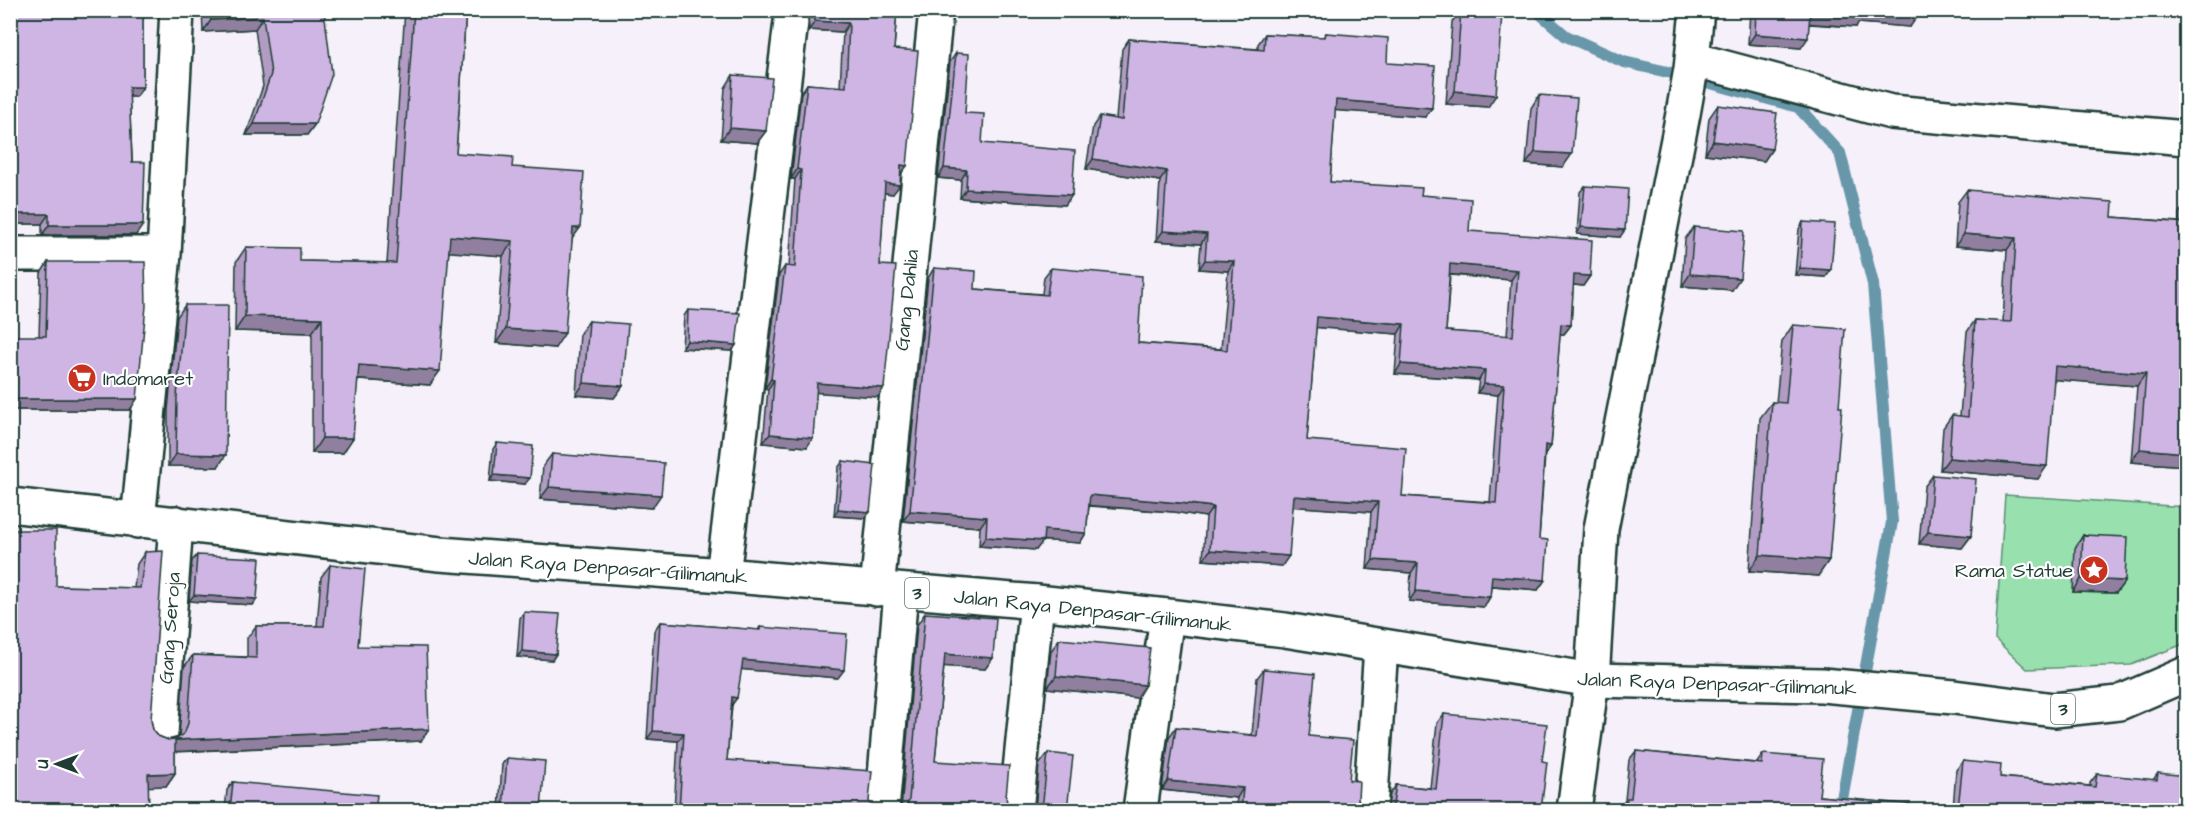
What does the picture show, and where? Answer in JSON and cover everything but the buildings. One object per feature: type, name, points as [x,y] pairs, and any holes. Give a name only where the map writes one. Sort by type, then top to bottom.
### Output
[{"type":"main road","points":[[138,520],[164,254],[177,10]]},
{"type":"main road","name":"Gang Dahlia","points":[[882,810],[889,590],[936,10]]},
{"type":"main road","points":[[1574,810],[1592,680],[1601,529],[1683,114],[1697,10]]},
{"type":"main road","points":[[723,575],[791,22]]},
{"type":"main road","points":[[1691,64],[1891,112],[2187,138]]},
{"type":"main road","points":[[10,254],[164,254]]},
{"type":"main road","name":"Jalan Raya Denpasar-Gilimanuk","points":[[10,505],[440,554],[723,575],[1167,616],[1285,630],[1592,680],[1822,685],[1954,697],[2054,710],[2119,703],[2178,678]]},
{"type":"main road","name":"Gang Seroja","points":[[161,733],[176,523]]},
{"type":"main road","points":[[1016,810],[1037,603]]},
{"type":"main road","points":[[1140,810],[1167,616]]},
{"type":"main road","points":[[1370,810],[1381,647]]},
{"type":"green space","points":[[2005,495],[2186,507],[2186,643],[2131,665],[2027,669],[1995,639]]},
{"type":"waterway","points":[[1536,10],[1566,36],[1624,62],[1798,107],[1840,153],[1873,284],[1892,522],[1840,810]]},
{"type":"place","name":"Indomaret","points":[[82,378]]},
{"type":"place","name":"Rama Statue","points":[[2094,570]]}]
